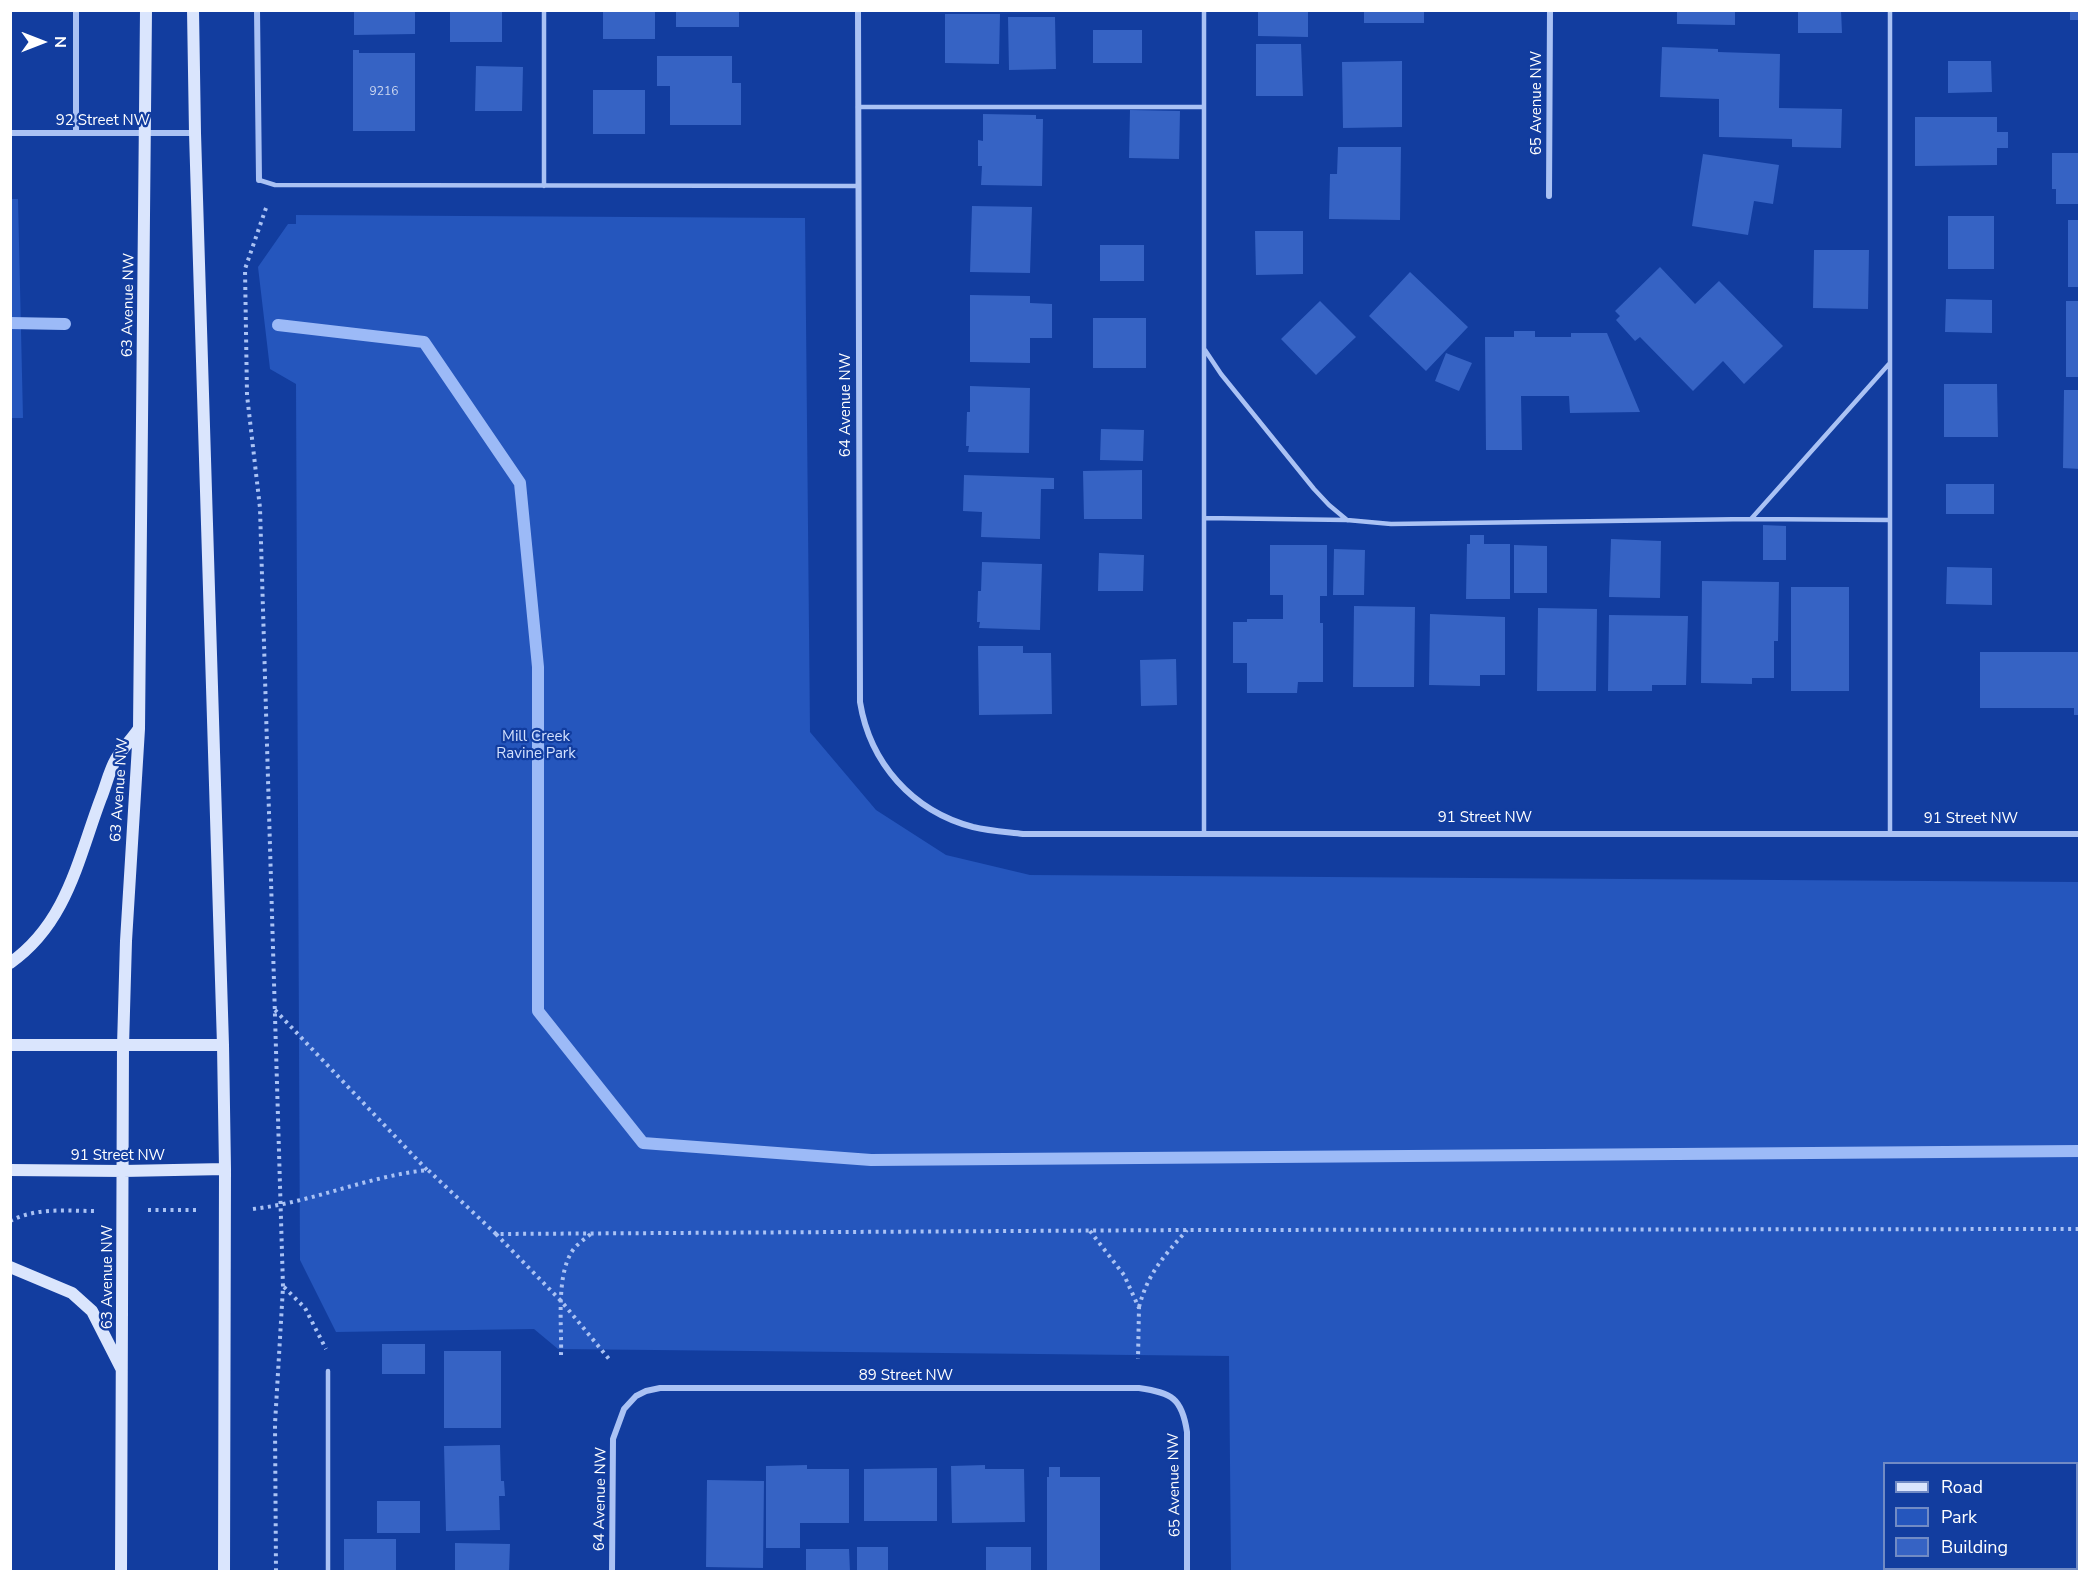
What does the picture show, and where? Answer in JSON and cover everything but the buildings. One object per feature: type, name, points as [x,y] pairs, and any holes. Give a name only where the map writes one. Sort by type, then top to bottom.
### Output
[{"type":"main road","name":"63 Avenue NW","points":[[121,1572],[123,1046],[126,941],[139,729],[146,10]]},
{"type":"main road","points":[[193,10],[223,1045],[224,1572]]},
{"type":"main road","points":[[10,963],[23,955],[58,913],[76,873],[90,827],[116,760],[139,729]]},
{"type":"main road","points":[[10,1046],[223,1045]]},
{"type":"main road","name":"91 Street NW","points":[[10,1170],[225,1169]]},
{"type":"main road","points":[[10,1267],[72,1293],[92,1311],[123,1371]]},
{"type":"street","points":[[76,10],[76,133]]},
{"type":"street","points":[[257,10],[258,180]]},
{"type":"street","name":"64 Avenue NW","points":[[858,10],[860,702],[863,723],[871,745],[882,763],[902,787]]},
{"type":"street","name":"65 Avenue NW","points":[[1549,196],[1550,10]]},
{"type":"street","name":"92 Street NW","points":[[10,133],[195,133]]},
{"type":"street","name":"91 Street NW","points":[[902,787],[917,800],[945,816],[972,827],[1023,834],[2079,834]]},
{"type":"street","name":"89 Street NW","points":[[636,1396],[660,1388],[1139,1388],[1160,1391],[1176,1400]]},
{"type":"street","name":"64 Avenue NW","points":[[612,1572],[613,1439],[624,1409],[636,1396]]},
{"type":"street","name":"65 Avenue NW","points":[[1176,1400],[1184,1413],[1187,1432],[1187,1572]]},
{"type":"lane","points":[[544,10],[544,186]]},
{"type":"lane","points":[[1204,10],[1204,833]]},
{"type":"lane","points":[[1890,10],[1888,520],[1890,834]]},
{"type":"lane","points":[[858,107],[1204,107]]},
{"type":"lane","points":[[258,180],[275,185],[858,186]]},
{"type":"lane","points":[[1205,349],[1221,374],[1314,489],[1347,520]]},
{"type":"lane","points":[[1751,519],[1889,363]]},
{"type":"lane","points":[[1204,518],[1347,520],[1391,524],[1751,519],[1888,520]]},
{"type":"lane","points":[[328,1371],[328,1572]]},
{"type":"path","points":[[258,180],[269,201],[245,269],[247,384],[260,508],[283,1287],[275,1424],[276,1572]]},
{"type":"path","points":[[275,1010],[428,1170],[496,1234],[562,1302],[609,1359]]},
{"type":"path","points":[[10,1221],[45,1211],[254,1209],[281,1205],[382,1177],[428,1170]]},
{"type":"path","points":[[496,1234],[1187,1230],[2079,1229]]},
{"type":"path","points":[[1138,1359],[1139,1308],[1144,1289],[1151,1273],[1187,1230]]},
{"type":"path","points":[[1089,1231],[1124,1275],[1139,1308]]},
{"type":"path","points":[[561,1355],[565,1266],[572,1251],[591,1233]]},
{"type":"path","points":[[283,1287],[305,1308],[326,1346],[328,1371]]},
{"type":"green space","points":[[10,199],[18,199],[23,418],[11,418]]},
{"type":"green space","name":"Mill Creek Ravine Park","points":[[296,215],[805,218],[810,732],[876,810],[946,855],[1030,875],[2079,882],[2079,1571],[1231,1571],[1229,1356],[558,1349],[534,1329],[336,1332],[300,1260],[296,384],[270,369],[258,267],[288,224],[296,224]]},
{"type":"waterway","points":[[10,323],[65,324]]},
{"type":"waterway","points":[[278,325],[424,342],[520,483],[538,667],[538,1011],[643,1143],[871,1160],[2080,1151]]}]
